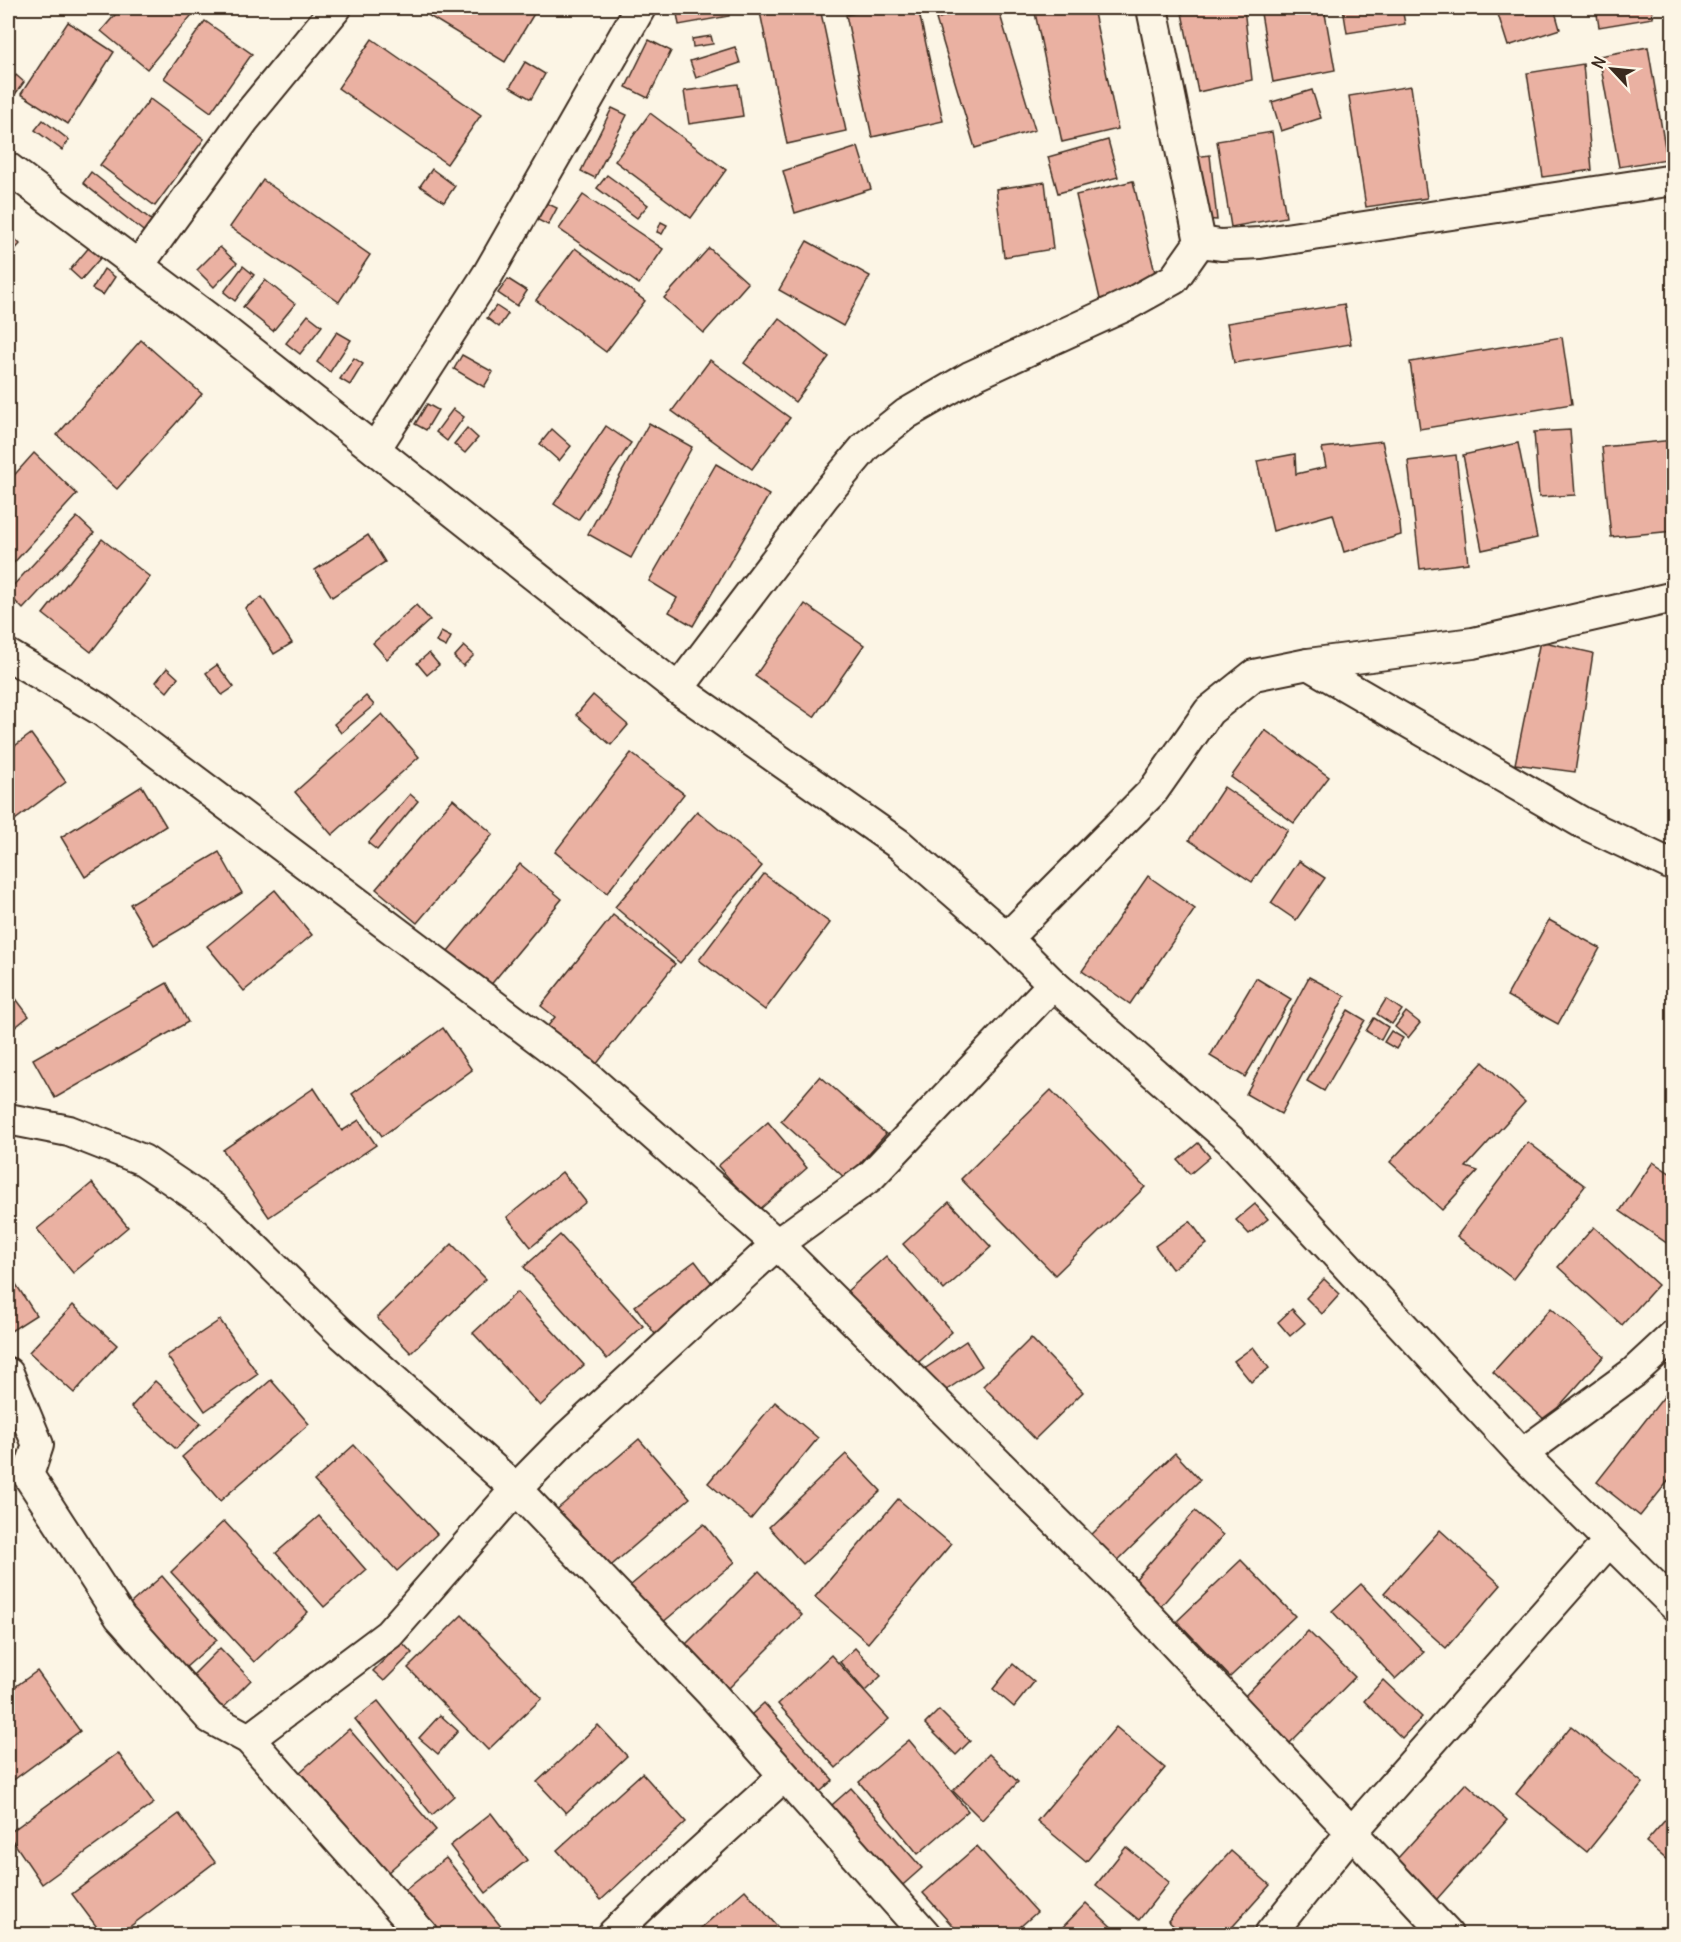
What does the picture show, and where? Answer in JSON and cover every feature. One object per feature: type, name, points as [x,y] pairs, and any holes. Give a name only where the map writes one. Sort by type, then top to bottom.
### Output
[{"type":"street","points":[[138,266],[244,120],[336,8]]},
{"type":"street","points":[[375,449],[488,274],[640,8]]},
{"type":"street","points":[[678,689],[825,495],[866,446],[906,414],[970,377],[1129,304],[1174,279],[1200,242],[1152,8]]},
{"type":"street","points":[[8,168],[224,330],[678,689],[900,845],[1007,938],[1053,984],[1230,1140],[1522,1454],[1674,1605]]},
{"type":"street","points":[[1200,242],[1221,245],[1260,243],[1674,180]]},
{"type":"street","points":[[1007,938],[1153,791],[1209,711],[1254,675],[1308,664],[1473,643],[1674,597]]},
{"type":"street","points":[[8,655],[101,710],[581,1071],[777,1244],[1111,1575],[1447,1935]]},
{"type":"street","points":[[1308,664],[1581,822],[1674,866]]},
{"type":"street","points":[[249,1738],[388,1634],[516,1489],[568,1436],[777,1244],[871,1176],[1053,984]]},
{"type":"street","points":[[8,1119],[69,1131],[143,1160],[214,1208],[340,1332],[516,1489],[711,1693],[925,1935]]},
{"type":"street","points":[[1522,1454],[1633,1373],[1674,1335]]},
{"type":"street","points":[[8,1373],[38,1445],[18,1479],[120,1617],[210,1718],[249,1738],[422,1935]]},
{"type":"street","points":[[1270,1935],[1351,1833],[1609,1541]]},
{"type":"street","points":[[613,1935],[667,1882],[784,1776]]},
{"type":"building","points":[[121,8],[193,8],[196,10],[147,69],[101,31]]},
{"type":"building","points":[[416,8],[527,8],[535,12],[505,62]]},
{"type":"building","points":[[676,8],[728,8],[729,16],[679,25]]},
{"type":"building","points":[[780,8],[820,8],[846,131],[787,144],[760,12]]},
{"type":"building","points":[[879,8],[918,8],[943,121],[872,137],[846,15]]},
{"type":"building","points":[[972,8],[998,8],[1035,130],[975,148],[936,19]]},
{"type":"building","points":[[1034,8],[1093,8],[1118,129],[1062,142]]},
{"type":"building","points":[[1181,8],[1244,8],[1252,80],[1198,92]]},
{"type":"building","points":[[1260,8],[1324,8],[1335,70],[1273,82]]},
{"type":"building","points":[[1343,8],[1402,8],[1405,24],[1347,33]]},
{"type":"building","points":[[1496,8],[1554,8],[1560,29],[1508,46]]},
{"type":"building","points":[[1596,8],[1652,8],[1653,18],[1599,27]]},
{"type":"building","points":[[205,21],[252,54],[211,112],[164,78]]},
{"type":"building","points":[[68,22],[114,52],[68,124],[21,94]]},
{"type":"building","points":[[711,36],[713,44],[693,47],[692,39]]},
{"type":"building","points":[[372,39],[481,115],[447,164],[338,88]]},
{"type":"building","points":[[649,40],[671,51],[648,98],[626,87]]},
{"type":"building","points":[[735,47],[740,63],[696,78],[690,61]]},
{"type":"building","points":[[1648,47],[1667,159],[1619,167],[1599,56]]},
{"type":"building","points":[[525,62],[545,74],[531,99],[510,87]]},
{"type":"building","points":[[1583,64],[1592,170],[1543,177],[1527,73]]},
{"type":"building","points":[[16,75],[24,82],[8,104],[8,86]]},
{"type":"building","points":[[738,84],[743,116],[689,124],[684,91]]},
{"type":"building","points":[[1411,86],[1427,198],[1366,207],[1349,96]]},
{"type":"building","points":[[1312,90],[1321,118],[1281,131],[1272,102]]},
{"type":"building","points":[[150,99],[204,139],[155,206],[100,165]]},
{"type":"building","points":[[612,108],[627,115],[595,178],[581,171]]},
{"type":"building","points":[[650,113],[726,170],[691,218],[615,161]]},
{"type":"building","points":[[43,120],[69,140],[62,150],[35,130]]},
{"type":"building","points":[[1272,132],[1286,217],[1231,227],[1217,141]]},
{"type":"building","points":[[1108,140],[1118,177],[1058,193],[1048,157]]},
{"type":"building","points":[[858,147],[871,189],[795,213],[783,171]]},
{"type":"building","points":[[1210,155],[1217,220],[1201,219],[1186,158]]},
{"type":"building","points":[[432,169],[455,186],[444,202],[420,186]]},
{"type":"building","points":[[91,172],[155,223],[147,234],[83,183]]},
{"type":"building","points":[[607,175],[648,205],[637,218],[597,188]]},
{"type":"building","points":[[263,180],[370,255],[339,302],[230,227]]},
{"type":"building","points":[[1133,181],[1158,285],[1100,299],[1076,195]]},
{"type":"building","points":[[1045,182],[1053,249],[1004,257],[996,189]]},
{"type":"building","points":[[583,195],[663,249],[639,284],[559,229]]},
{"type":"building","points":[[540,200],[557,208],[548,225],[532,217]]},
{"type":"building","points":[[661,222],[667,225],[662,234],[657,232]]},
{"type":"building","points":[[8,232],[20,244],[8,257]]},
{"type":"building","points":[[807,241],[870,276],[843,326],[779,290]]},
{"type":"building","points":[[91,245],[103,255],[81,280],[70,270]]},
{"type":"building","points":[[220,247],[237,263],[214,287],[197,270]]},
{"type":"building","points":[[575,248],[645,301],[606,352],[536,300]]},
{"type":"building","points":[[709,248],[748,283],[704,333],[664,298]]},
{"type":"building","points":[[243,266],[254,275],[235,301],[224,292]]},
{"type":"building","points":[[104,269],[115,277],[103,295],[92,289]]},
{"type":"building","points":[[508,279],[527,291],[517,306],[498,293]]},
{"type":"building","points":[[265,280],[295,304],[273,331],[243,307]]},
{"type":"building","points":[[1344,304],[1351,344],[1234,363],[1227,323]]},
{"type":"building","points":[[496,306],[508,314],[499,327],[487,318]]},
{"type":"building","points":[[308,315],[322,326],[300,354],[286,343]]},
{"type":"building","points":[[779,318],[829,357],[795,402],[744,363]]},
{"type":"building","points":[[337,332],[351,340],[330,372],[317,362]]},
{"type":"building","points":[[1562,337],[1572,404],[1420,429],[1410,362]]},
{"type":"building","points":[[141,340],[202,394],[117,489],[57,435]]},
{"type":"building","points":[[462,355],[493,372],[484,387],[454,369]]},
{"type":"building","points":[[354,358],[363,364],[350,385],[340,379]]},
{"type":"building","points":[[710,360],[790,418],[752,469],[672,411]]},
{"type":"building","points":[[427,404],[438,410],[426,430],[415,424]]},
{"type":"building","points":[[453,409],[464,417],[447,441],[436,432]]},
{"type":"building","points":[[649,423],[692,447],[631,558],[588,534]]},
{"type":"building","points":[[606,426],[631,443],[578,520],[554,504]]},
{"type":"building","points":[[467,428],[478,438],[465,453],[454,444]]},
{"type":"building","points":[[552,429],[571,446],[559,461],[540,444]]},
{"type":"building","points":[[1570,430],[1575,495],[1539,497],[1534,432]]},
{"type":"building","points":[[1674,440],[1674,531],[1611,537],[1602,447]]},
{"type":"building","points":[[1382,441],[1399,515],[1401,535],[1344,552],[1333,514],[1273,531],[1257,461],[1295,454],[1296,474],[1326,467],[1322,448]]},
{"type":"building","points":[[1518,443],[1537,538],[1482,550],[1463,455]]},
{"type":"building","points":[[34,453],[77,494],[8,569],[8,482]]},
{"type":"building","points":[[1456,455],[1468,563],[1420,569],[1408,461]]},
{"type":"building","points":[[716,464],[769,495],[693,626],[669,612],[677,598],[649,581]]},
{"type":"building","points":[[77,517],[94,533],[23,609],[8,594],[8,591]]},
{"type":"building","points":[[368,535],[385,562],[332,597],[315,570]]},
{"type":"building","points":[[102,539],[150,577],[91,652],[43,614]]},
{"type":"building","points":[[262,597],[292,643],[274,654],[245,608]]},
{"type":"building","points":[[805,604],[864,645],[814,717],[755,676]]},
{"type":"building","points":[[416,605],[430,620],[387,659],[373,643]]},
{"type":"building","points":[[441,632],[451,637],[446,647],[436,642]]},
{"type":"building","points":[[1540,641],[1593,653],[1575,772],[1515,764]]},
{"type":"building","points":[[464,646],[474,655],[463,666],[454,657]]},
{"type":"building","points":[[429,653],[439,665],[427,675],[417,663]]},
{"type":"building","points":[[217,665],[234,687],[222,695],[206,673]]},
{"type":"building","points":[[167,668],[178,678],[167,692],[156,682]]},
{"type":"building","points":[[593,695],[628,725],[611,745],[576,715]]},
{"type":"building","points":[[366,696],[374,705],[341,733],[334,724]]},
{"type":"building","points":[[382,714],[419,757],[332,835],[295,792]]},
{"type":"building","points":[[1265,730],[1329,777],[1294,823],[1231,777]]},
{"type":"building","points":[[31,734],[66,782],[8,825],[8,751]]},
{"type":"building","points":[[631,753],[684,794],[607,893],[555,852]]},
{"type":"building","points":[[142,786],[166,826],[85,877],[61,837]]},
{"type":"building","points":[[1224,787],[1288,830],[1252,882],[1189,840]]},
{"type":"building","points":[[410,794],[418,801],[377,850],[368,843]]},
{"type":"building","points":[[453,799],[493,834],[417,923],[376,889]]},
{"type":"building","points":[[697,811],[762,866],[680,963],[615,907]]},
{"type":"building","points":[[219,852],[242,893],[154,945],[130,904]]},
{"type":"building","points":[[1299,861],[1325,878],[1296,920],[1271,903]]},
{"type":"building","points":[[520,864],[562,899],[484,993],[443,957]]},
{"type":"building","points":[[764,874],[830,923],[765,1010],[699,960]]},
{"type":"building","points":[[1148,876],[1195,909],[1130,1004],[1082,971]]},
{"type":"building","points":[[275,890],[312,935],[244,991],[207,946]]},
{"type":"building","points":[[613,915],[675,964],[592,1070],[543,1032],[555,1017],[541,1006]]},
{"type":"building","points":[[1549,920],[1600,948],[1558,1024],[1507,996]]},
{"type":"building","points":[[1309,977],[1345,996],[1281,1114],[1246,1094]]},
{"type":"building","points":[[1256,978],[1291,999],[1245,1077],[1210,1056]]},
{"type":"building","points":[[167,983],[188,1022],[55,1098],[33,1059]]},
{"type":"building","points":[[8,988],[29,1016],[8,1033]]},
{"type":"building","points":[[1386,999],[1402,1010],[1392,1024],[1377,1014]]},
{"type":"building","points":[[1348,1010],[1365,1020],[1324,1091],[1307,1081]]},
{"type":"building","points":[[1406,1012],[1420,1023],[1408,1038],[1395,1027]]},
{"type":"building","points":[[1374,1018],[1388,1027],[1381,1040],[1366,1031]]},
{"type":"building","points":[[443,1028],[472,1070],[382,1136],[352,1094]]},
{"type":"building","points":[[1391,1031],[1403,1038],[1396,1049],[1384,1042]]},
{"type":"building","points":[[1483,1062],[1525,1102],[1466,1167],[1478,1171],[1442,1210],[1390,1162]]},
{"type":"building","points":[[820,1076],[886,1134],[846,1179],[781,1121]]},
{"type":"building","points":[[314,1088],[342,1131],[359,1120],[376,1145],[269,1217],[223,1150]]},
{"type":"building","points":[[1051,1090],[1145,1187],[1055,1275],[961,1179]]},
{"type":"building","points":[[768,1122],[807,1168],[758,1211],[718,1166]]},
{"type":"building","points":[[1528,1142],[1585,1186],[1513,1279],[1457,1236]]},
{"type":"building","points":[[1198,1143],[1210,1157],[1190,1174],[1178,1160]]},
{"type":"building","points":[[1653,1162],[1674,1176],[1674,1248],[1620,1211]]},
{"type":"building","points":[[562,1172],[586,1202],[531,1247],[507,1217]]},
{"type":"building","points":[[92,1183],[128,1227],[73,1273],[37,1229]]},
{"type":"building","points":[[949,1202],[991,1247],[944,1290],[903,1244]]},
{"type":"building","points":[[1255,1204],[1268,1219],[1249,1234],[1236,1220]]},
{"type":"building","points":[[1190,1221],[1207,1244],[1172,1269],[1155,1246]]},
{"type":"building","points":[[1594,1227],[1658,1285],[1622,1325],[1558,1267]]},
{"type":"building","points":[[560,1235],[643,1326],[607,1359],[524,1267]]},
{"type":"building","points":[[452,1244],[486,1279],[411,1353],[377,1318]]},
{"type":"building","points":[[886,1256],[952,1332],[911,1369],[845,1293]]},
{"type":"building","points":[[695,1261],[718,1291],[657,1337],[635,1306]]},
{"type":"building","points":[[8,1272],[36,1315],[11,1331],[8,1325]]},
{"type":"building","points":[[1324,1279],[1340,1294],[1322,1314],[1306,1298]]},
{"type":"building","points":[[517,1292],[584,1365],[540,1406],[473,1333]]},
{"type":"building","points":[[73,1305],[117,1345],[74,1393],[29,1352]]},
{"type":"building","points":[[1551,1308],[1604,1356],[1546,1421],[1493,1372]]},
{"type":"building","points":[[1292,1309],[1305,1323],[1290,1336],[1278,1322]]},
{"type":"building","points":[[220,1320],[258,1374],[205,1411],[167,1356]]},
{"type":"building","points":[[1031,1338],[1083,1392],[1035,1439],[983,1386]]},
{"type":"building","points":[[966,1341],[982,1366],[936,1397],[920,1372]]},
{"type":"building","points":[[1253,1347],[1269,1368],[1251,1382],[1234,1361]]},
{"type":"building","points":[[271,1380],[309,1424],[220,1501],[182,1457]]},
{"type":"building","points":[[155,1381],[201,1423],[176,1449],[131,1407]]},
{"type":"building","points":[[1666,1394],[1674,1399],[1674,1474],[1640,1516],[1597,1482]]},
{"type":"building","points":[[775,1402],[818,1438],[751,1519],[708,1483]]},
{"type":"building","points":[[639,1439],[690,1498],[606,1570],[555,1511]]},
{"type":"building","points":[[354,1445],[437,1534],[397,1571],[314,1481]]},
{"type":"building","points":[[1175,1453],[1200,1480],[1109,1569],[1083,1543]]},
{"type":"building","points":[[846,1454],[881,1491],[803,1564],[769,1527]]},
{"type":"building","points":[[898,1499],[951,1544],[868,1643],[815,1597]]},
{"type":"building","points":[[1195,1511],[1223,1535],[1161,1606],[1134,1581]]},
{"type":"building","points":[[319,1516],[366,1570],[324,1607],[276,1553]]},
{"type":"building","points":[[224,1521],[308,1612],[254,1662],[171,1572]]},
{"type":"building","points":[[704,1524],[735,1562],[656,1628],[625,1590]]},
{"type":"building","points":[[1440,1530],[1501,1585],[1446,1648],[1384,1593]]},
{"type":"building","points":[[1241,1560],[1295,1616],[1230,1677],[1177,1621]]},
{"type":"building","points":[[759,1571],[802,1615],[720,1697],[676,1654]]},
{"type":"building","points":[[162,1576],[217,1640],[178,1674],[123,1610]]},
{"type":"building","points":[[1361,1584],[1424,1652],[1395,1679],[1332,1611]]},
{"type":"building","points":[[462,1615],[542,1698],[488,1750],[408,1668]]},
{"type":"building","points":[[1308,1631],[1355,1677],[1283,1750],[1236,1705]]},
{"type":"building","points":[[402,1642],[412,1653],[384,1681],[373,1671]]},
{"type":"building","points":[[220,1648],[251,1680],[215,1716],[184,1684]]},
{"type":"building","points":[[855,1648],[881,1676],[865,1691],[840,1662]]},
{"type":"building","points":[[831,1655],[889,1719],[836,1768],[778,1704]]},
{"type":"building","points":[[1013,1664],[1034,1682],[1014,1707],[993,1689]]},
{"type":"building","points":[[37,1671],[80,1731],[8,1784],[8,1692]]},
{"type":"building","points":[[1383,1680],[1422,1717],[1402,1738],[1364,1701]]},
{"type":"building","points":[[378,1701],[454,1796],[432,1815],[355,1719]]},
{"type":"building","points":[[764,1703],[833,1780],[810,1801],[741,1724]]},
{"type":"building","points":[[939,1710],[970,1741],[956,1755],[925,1724]]},
{"type":"building","points":[[440,1715],[458,1731],[438,1754],[419,1738]]},
{"type":"building","points":[[598,1725],[627,1756],[566,1813],[537,1782]]},
{"type":"building","points":[[1571,1726],[1643,1783],[1587,1852],[1516,1794]]},
{"type":"building","points":[[1116,1727],[1165,1768],[1086,1862],[1037,1821]]},
{"type":"building","points":[[349,1729],[436,1830],[387,1873],[300,1772]]},
{"type":"building","points":[[909,1740],[968,1811],[918,1854],[859,1782]]},
{"type":"building","points":[[118,1753],[154,1803],[42,1884],[8,1834]]},
{"type":"building","points":[[989,1754],[1018,1782],[982,1820],[953,1791]]},
{"type":"building","points":[[642,1773],[686,1822],[601,1900],[557,1850]]},
{"type":"building","points":[[1466,1783],[1507,1820],[1429,1908],[1387,1870]]},
{"type":"building","points":[[851,1788],[922,1868],[896,1891],[824,1812]]},
{"type":"building","points":[[1674,1810],[1674,1866],[1646,1842]]},
{"type":"building","points":[[491,1813],[527,1860],[486,1893],[450,1846]]},
{"type":"building","points":[[179,1814],[215,1862],[120,1934],[102,1934],[72,1894]]},
{"type":"building","points":[[977,1846],[1037,1912],[1012,1934],[960,1934],[923,1893]]},
{"type":"building","points":[[1126,1847],[1169,1882],[1139,1920],[1096,1885]]},
{"type":"building","points":[[1231,1851],[1270,1885],[1226,1934],[1183,1934],[1168,1921]]},
{"type":"building","points":[[446,1858],[507,1934],[439,1934],[404,1891]]},
{"type":"building","points":[[745,1890],[784,1934],[694,1934]]},
{"type":"building","points":[[1086,1903],[1119,1934],[1056,1934]]}]
